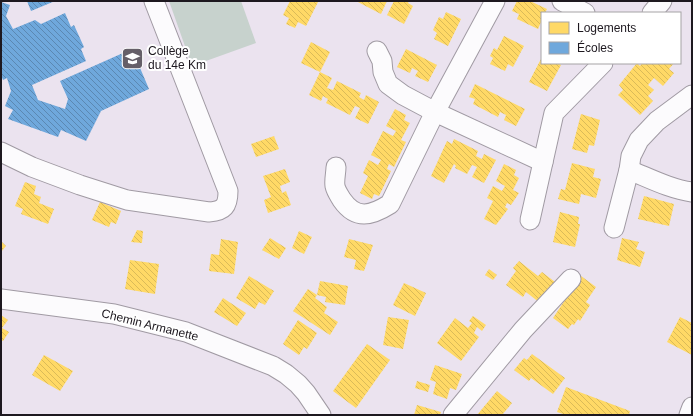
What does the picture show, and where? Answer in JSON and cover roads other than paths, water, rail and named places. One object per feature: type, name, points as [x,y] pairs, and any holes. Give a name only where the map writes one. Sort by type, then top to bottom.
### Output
[{"type":"street","points":[[1,152],[52,175],[127,200],[209,212],[218,212],[224,207],[228,200],[228,191],[154,1]]},
{"type":"street","points":[[336,167],[335,186],[337,193],[346,205],[357,214],[368,214],[390,204],[435,112],[495,1]]},
{"type":"street","points":[[562,1],[583,12]]},
{"type":"street","points":[[653,12],[662,1]]},
{"type":"street","points":[[377,51],[382,60],[383,72],[388,84],[404,95],[435,112],[542,162]]},
{"type":"street","points":[[530,220],[554,113],[602,64]]},
{"type":"street","points":[[614,228],[629,170],[631,156],[639,140],[657,121],[692,94]]},
{"type":"street","points":[[629,170],[660,183],[692,192]]},
{"type":"street","points":[[453,415],[523,330],[571,279]]},
{"type":"street","name":"Chemin Armanette","points":[[1,299],[114,314],[186,332],[273,366],[298,384],[321,415]]},
{"type":"street","points":[[688,415],[692,407]]},
{"type":"place","name":"Collège du 14e Km","points":[[132,58]]}]
